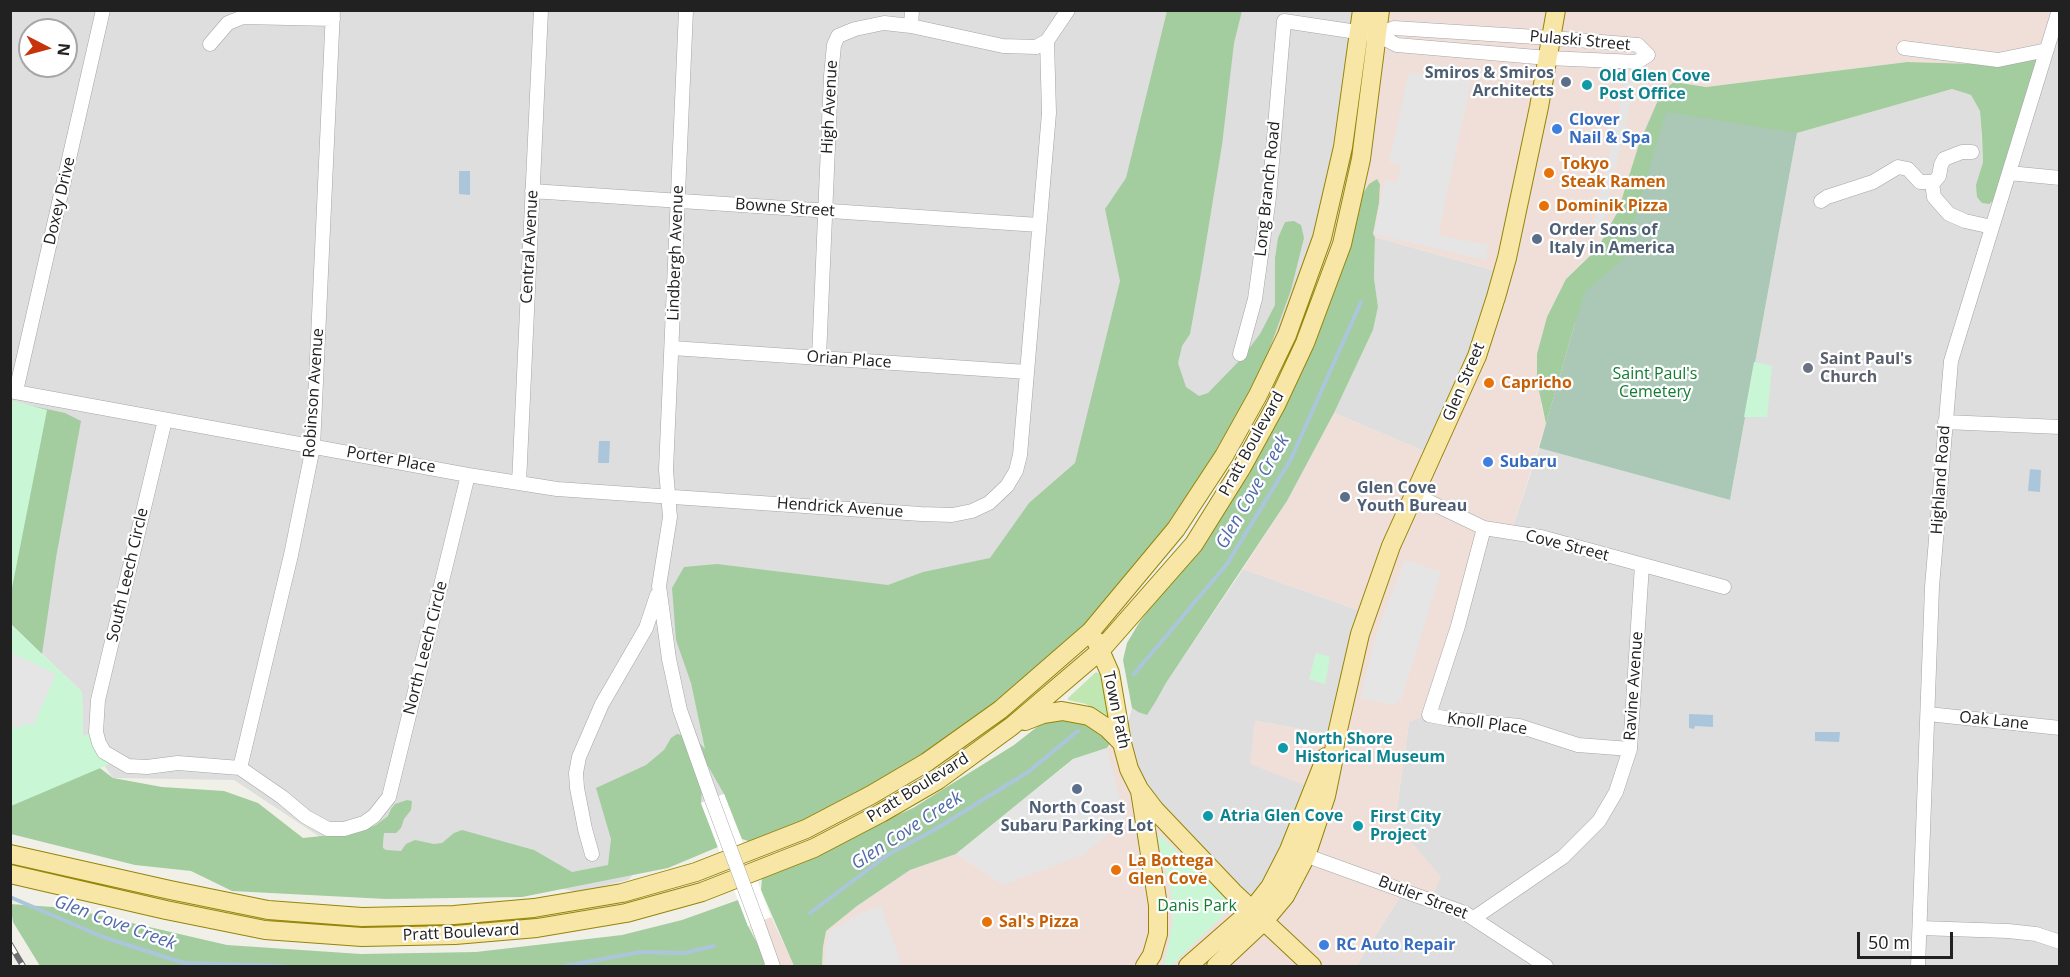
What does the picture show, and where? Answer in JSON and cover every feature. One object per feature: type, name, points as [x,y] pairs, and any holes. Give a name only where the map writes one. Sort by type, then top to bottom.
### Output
[{"type":"main road","name":"Pratt Boulevard","points":[[10,874],[265,930],[362,937],[455,935],[537,928],[626,913],[702,892],[814,848],[938,780],[1012,726],[1100,651],[1194,544],[1242,467],[1276,405],[1305,342],[1342,244],[1355,192],[1368,114],[1368,34],[1362,10]]},
{"type":"main road","name":"Pratt Boulevard","points":[[10,854],[268,910],[362,917],[454,915],[534,908],[622,893],[696,872],[806,829],[927,762],[1000,710],[1091,631],[1176,529],[1218,465],[1258,395],[1287,335],[1322,238],[1368,34],[1380,10]]},
{"type":"main road","name":"Glen Street","points":[[1216,966],[1258,915],[1270,887],[1298,853],[1325,759],[1335,742],[1360,634],[1391,546],[1478,356],[1510,246],[1556,10]]},
{"type":"main road","name":"Town Path","points":[[1091,631],[1110,673],[1122,743],[1129,769],[1139,789],[1155,810],[1258,915],[1312,966]]},
{"type":"main road","points":[[1012,726],[1043,714],[1062,711],[1089,716],[1107,728],[1122,743]]},
{"type":"main road","name":"Town Path","points":[[1139,789],[1158,905],[1158,934],[1152,955],[1145,966]]},
{"type":"main road","name":"Glen Street","points":[[1188,966],[1258,915]]},
{"type":"street","name":"Doxey Drive","points":[[13,391],[103,10]]},
{"type":"street","name":"Central Avenue","points":[[519,483],[541,10]]},
{"type":"street","name":"Lindbergh Avenue","points":[[667,496],[666,470],[686,10]]},
{"type":"street","points":[[911,26],[912,10]]},
{"type":"street","points":[[1047,41],[1068,10]]},
{"type":"street","name":"Highland Road","points":[[1918,966],[1932,587],[1952,356],[2059,10]]},
{"type":"street","points":[[210,44],[228,23],[243,17],[333,15]]},
{"type":"street","name":"Robinson Avenue","points":[[240,768],[291,555],[313,447],[333,15]]},
{"type":"street","name":"Pulaski Street","points":[[1284,21],[1368,34],[1397,45],[1548,58],[1637,62],[1648,56],[1638,45],[1552,38],[1395,28],[1368,34]]},
{"type":"street","name":"Long Branch Road","points":[[1240,354],[1255,299],[1269,197],[1284,21]]},
{"type":"street","name":"High Avenue","points":[[819,357],[834,45],[838,36],[855,29],[884,23],[911,26],[1003,46],[1036,47],[1047,41]]},
{"type":"street","name":"Hendrick Avenue","points":[[667,496],[921,514],[952,514],[972,511],[989,503],[1007,486],[1016,471],[1020,454],[1049,113],[1047,41]]},
{"type":"street","points":[[1904,48],[1998,60],[2047,50]]},
{"type":"street","points":[[1821,201],[1873,182],[1898,167],[1908,169],[1920,182],[1932,183],[1938,179],[1944,159],[1962,152],[1972,152]]},
{"type":"street","points":[[2009,173],[2060,178]]},
{"type":"street","points":[[1932,183],[1934,197],[1949,214],[1965,221],[1992,226]]},
{"type":"street","name":"Bowne Street","points":[[532,191],[1039,225]]},
{"type":"street","name":"Orian Place","points":[[672,348],[1027,372]]},
{"type":"street","name":"Porter Place","points":[[13,391],[468,475],[557,489],[667,496]]},
{"type":"street","name":"South Leech Circle","points":[[165,420],[98,700],[96,732],[105,752],[128,766],[147,767],[178,763],[240,768]]},
{"type":"street","points":[[1945,422],[2060,427]]},
{"type":"street","name":"North Leech Circle","points":[[240,768],[306,817],[328,829],[354,827],[374,816],[390,797],[468,475]]},
{"type":"street","name":"Cove Street","points":[[1413,494],[1484,528],[1541,537],[1724,587]]},
{"type":"street","points":[[592,854],[577,788],[579,757],[602,704],[648,623],[659,586],[670,517],[667,496]]},
{"type":"street","name":"Knoll Place","points":[[1484,528],[1458,626],[1429,715],[1519,726],[1568,743],[1630,749]]},
{"type":"street","name":"Ravine Avenue","points":[[1474,918],[1563,857],[1599,821],[1616,792],[1630,749],[1642,565]]},
{"type":"street","points":[[659,586],[669,659],[680,710],[773,966]]},
{"type":"street","name":"Oak Lane","points":[[1928,714],[2060,728]]},
{"type":"street","name":"Butler Street","points":[[1298,853],[1442,904],[1474,918],[1546,966]]},
{"type":"street","points":[[1920,928],[2008,931],[2036,934],[2060,942]]},
{"type":"shaded area","points":[[10,11],[1370,11],[1354,158],[1258,395],[724,794],[701,803],[628,880],[578,892],[326,841],[234,780],[113,778],[83,736],[82,692],[11,624]]},
{"type":"shaded area","points":[[1370,11],[2059,11],[2047,50],[2010,65],[1907,62],[1706,87],[1674,82],[1639,144],[1618,211],[1596,249],[1566,279],[1541,404],[1546,424],[1511,532],[1485,528],[1429,715],[1409,722],[1395,822],[1441,877],[1430,902],[1403,892],[1356,966],[822,966],[826,931],[857,906],[910,870],[956,854],[1074,759],[1122,743],[1129,769],[1264,921],[1329,795],[1250,764],[1255,721],[1339,736],[1369,614],[1243,569],[1287,501],[1334,413],[1433,455],[1503,273],[1375,237],[1373,234],[1380,184],[1377,179],[1362,195],[1354,158]]},
{"type":"shaded area","points":[[2059,11],[2059,966],[1356,966],[1403,892],[1395,822],[1409,722],[1484,528],[1511,532],[1539,448],[1730,500],[1797,133],[1952,89],[1971,95],[1980,111],[1983,162],[1977,185]]},
{"type":"shaded area","points":[[1428,63],[1473,72],[1438,235],[1488,245],[1486,260],[1374,234],[1385,180],[1397,182],[1401,165],[1389,162],[1409,72],[1425,75]]},
{"type":"shaded area","points":[[1626,81],[1635,83],[1601,232],[1592,230]]},
{"type":"shaded area","points":[[1375,237],[1503,273],[1433,455],[1334,413],[1373,330],[1378,307],[1374,278]]},
{"type":"shaded area","points":[[1405,560],[1441,572],[1401,700],[1394,705],[1360,698],[1378,628]]},
{"type":"shaded area","points":[[1243,569],[1369,614],[1339,736],[1255,721],[1329,795],[1264,921],[1155,810],[1122,743],[1132,708],[1138,712],[1156,701]]},
{"type":"shaded area","points":[[10,652],[56,674],[33,726],[24,723],[21,728],[11,727]]},
{"type":"shaded area","name":"North Coast Subaru Parking Lot","points":[[1107,748],[1125,819],[1085,854],[1003,885],[956,854],[1074,759]]},
{"type":"shaded area","points":[[881,906],[902,966],[825,966],[825,950],[829,932],[858,914]]},
{"type":"shaded area","points":[[771,917],[794,966],[771,966],[756,923]]},
{"type":"green space","points":[[1167,11],[1242,11],[1234,43],[1222,145],[1190,334],[1182,346],[1178,363],[1186,387],[1199,396],[1208,393],[1241,359],[1260,334],[1275,305],[1275,258],[1278,238],[1285,222],[1294,221],[1301,225],[1304,238],[1291,290],[1261,372],[1233,430],[1163,540],[1089,624],[969,726],[886,780],[821,814],[751,842],[742,839],[724,794],[708,766],[701,803],[718,847],[668,868],[522,897],[386,899],[232,891],[191,871],[135,865],[11,834],[11,742],[88,759],[113,778],[162,787],[224,791],[258,803],[303,838],[360,832],[376,825],[388,816],[395,804],[407,800],[412,801],[411,810],[401,828],[396,833],[384,833],[383,848],[386,850],[401,851],[406,844],[415,840],[434,844],[442,843],[454,833],[462,830],[534,850],[572,872],[608,865],[611,839],[596,788],[646,765],[664,750],[671,738],[677,734],[695,738],[705,749],[691,683],[676,640],[672,588],[684,567],[717,564],[888,585],[923,572],[990,558],[1029,503],[1075,463],[1120,281],[1105,209],[1126,178]]},
{"type":"green space","points":[[2047,50],[1996,198],[1989,204],[1982,203],[1977,197],[1976,185],[1983,162],[1982,137],[1980,111],[1971,95],[1952,89],[1797,133],[1575,323],[1546,424],[1537,381],[1537,354],[1547,317],[1566,279],[1597,249],[1618,211],[1639,144],[1662,91],[1674,82],[1706,87],[1907,62],[2010,65]]},
{"type":"green space","name":"Saint Paul's Cemetery","points":[[1666,112],[1797,133],[1730,500],[1539,448],[1586,291],[1623,259]]},
{"type":"green space","points":[[1377,179],[1380,184],[1379,203],[1373,234],[1375,237],[1374,278],[1378,307],[1373,330],[1334,413],[1287,501],[1147,715],[1138,712],[1132,708],[1123,660],[1127,643],[1195,546],[1234,483],[1362,195],[1369,184]]},
{"type":"green space","points":[[1754,362],[1772,366],[1767,417],[1744,417]]},
{"type":"green space","points":[[10,400],[47,410],[11,593]]},
{"type":"green space","points":[[10,401],[65,413],[81,421],[56,558],[42,654],[11,624]]},
{"type":"green space","points":[[10,624],[82,692],[83,736],[91,733],[112,763],[11,806]]},
{"type":"green space","points":[[1316,653],[1330,657],[1325,684],[1309,679]]},
{"type":"green space","points":[[1096,672],[1100,674],[1110,719],[1086,704],[1068,700]]},
{"type":"green space","points":[[1063,716],[1082,720],[1109,740],[1110,744],[1107,748],[1073,759],[956,854],[910,870],[857,906],[826,931],[822,966],[794,966],[761,890],[762,878],[771,869],[913,808],[1014,745],[1042,723]]},
{"type":"green space","name":"Danis Park","points":[[1160,835],[1231,904],[1228,911],[1171,966],[1164,966],[1173,920],[1171,892],[1158,839]]},
{"type":"green space","points":[[738,900],[748,926],[764,956],[764,966],[40,966],[13,922],[10,904],[67,908],[227,945],[361,954],[476,952],[622,935],[682,920]]},
{"type":"water","points":[[459,171],[470,171],[470,195],[459,194]]},
{"type":"water","points":[[599,441],[610,441],[609,463],[598,463]]},
{"type":"water","points":[[2030,469],[2041,470],[2040,492],[2028,491]]},
{"type":"water","points":[[1689,714],[1713,715],[1713,727],[1689,728]]},
{"type":"water","points":[[1815,732],[1840,732],[1839,742],[1815,741]]},
{"type":"pier","points":[[724,794],[771,917],[748,926],[701,803]]},
{"type":"waterway","name":"Glen Cove Creek","points":[[1134,674],[1227,564],[1291,459],[1361,302]]},
{"type":"waterway","name":"Glen Cove Creek","points":[[810,913],[889,854],[934,830],[1028,772],[1078,731]]},
{"type":"waterway","name":"Glen Cove Creek","points":[[10,897],[103,937],[184,963],[285,966]]},
{"type":"waterway","name":"Glen Cove Creek","points":[[565,966],[640,952],[684,953],[714,946]]},
{"type":"railway","points":[[10,944],[23,966]]},
{"type":"place","name":"Smiros & Smiros Architects","points":[[1566,82]]},
{"type":"place","name":"Old Glen Cove Post Office","points":[[1587,85]]},
{"type":"place","name":"Clover Nail & Spa","points":[[1557,129]]},
{"type":"place","name":"Tokyo Steak Ramen","points":[[1549,173]]},
{"type":"place","name":"Dominik Pizza","points":[[1544,206]]},
{"type":"place","name":"Order Sons of Italy in America","points":[[1537,239]]},
{"type":"place","name":"Saint Paul's Church","points":[[1808,368]]},
{"type":"place","name":"Capricho","points":[[1489,383]]},
{"type":"place","name":"Subaru","points":[[1488,462]]},
{"type":"place","name":"Glen Cove Youth Bureau","points":[[1345,497]]},
{"type":"place","name":"North Shore Historical Museum","points":[[1283,748]]},
{"type":"place","name":"North Coast Subaru Parking Lot","points":[[1077,789]]},
{"type":"place","name":"Atria Glen Cove","points":[[1208,816]]},
{"type":"place","name":"First City Project","points":[[1358,826]]},
{"type":"place","name":"La Bottega Glen Cove","points":[[1116,870]]},
{"type":"place","name":"Sal's Pizza","points":[[987,922]]},
{"type":"place","name":"RC Auto Repair","points":[[1324,945]]}]
